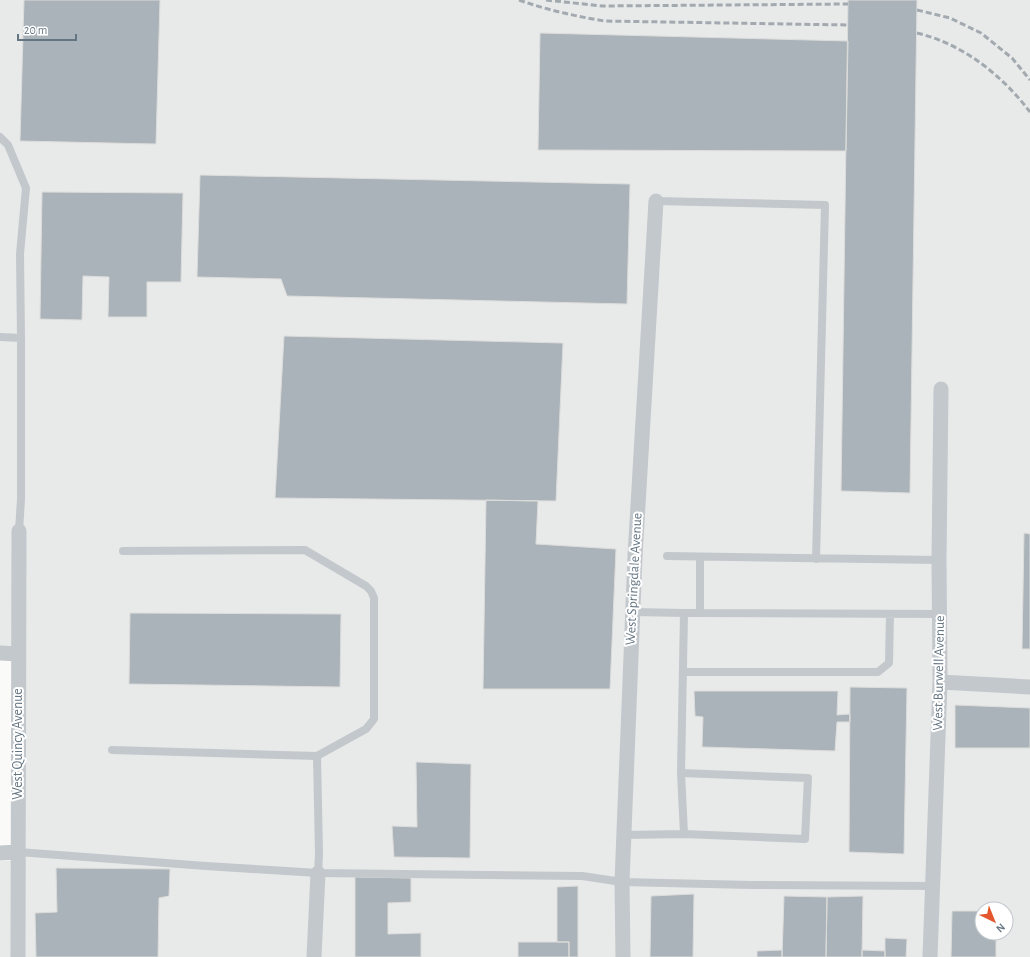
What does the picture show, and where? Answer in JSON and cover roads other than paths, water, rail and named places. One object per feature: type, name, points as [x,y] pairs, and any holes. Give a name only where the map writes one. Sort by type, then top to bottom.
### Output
[{"type":"street","name":"West Springdale Avenue","points":[[623,957],[622,882],[635,548],[656,201]]},
{"type":"street","name":"West Burwell Avenue","points":[[930,957],[940,682],[941,389]]},
{"type":"street","name":"West Quincy Avenue","points":[[18,957],[19,531]]},
{"type":"street","points":[[0,653],[18,654]]},
{"type":"street","points":[[940,682],[1030,687]]},
{"type":"street","points":[[0,853],[18,852]]},
{"type":"street","points":[[314,957],[318,873]]},
{"type":"lane","points":[[0,137],[8,145],[26,188],[20,254],[21,499],[19,531]]},
{"type":"lane","points":[[656,201],[825,205],[816,559]]},
{"type":"lane","points":[[0,337],[21,338]]},
{"type":"lane","points":[[112,750],[317,756],[366,728],[374,719],[374,598],[371,591],[366,586],[305,550],[123,551]]},
{"type":"lane","points":[[667,556],[940,560]]},
{"type":"lane","points":[[700,557],[700,613]]},
{"type":"lane","points":[[633,612],[940,614]]},
{"type":"lane","points":[[684,613],[682,773],[684,834]]},
{"type":"lane","points":[[683,672],[878,672],[889,663],[890,614]]},
{"type":"lane","points":[[317,756],[318,873]]},
{"type":"lane","points":[[624,835],[684,834],[805,839],[808,778],[682,773]]},
{"type":"lane","points":[[18,852],[318,873],[582,876],[622,882],[759,885],[933,886]]},
{"type":"railway","points":[[519,0],[540,7],[604,21],[848,25]]},
{"type":"railway","points":[[546,0],[602,6],[848,4]]},
{"type":"railway","points":[[917,10],[950,18],[981,33],[1012,58],[1030,80]]},
{"type":"railway","points":[[917,33],[934,38],[966,53],[994,74],[1019,98],[1030,112]]}]
